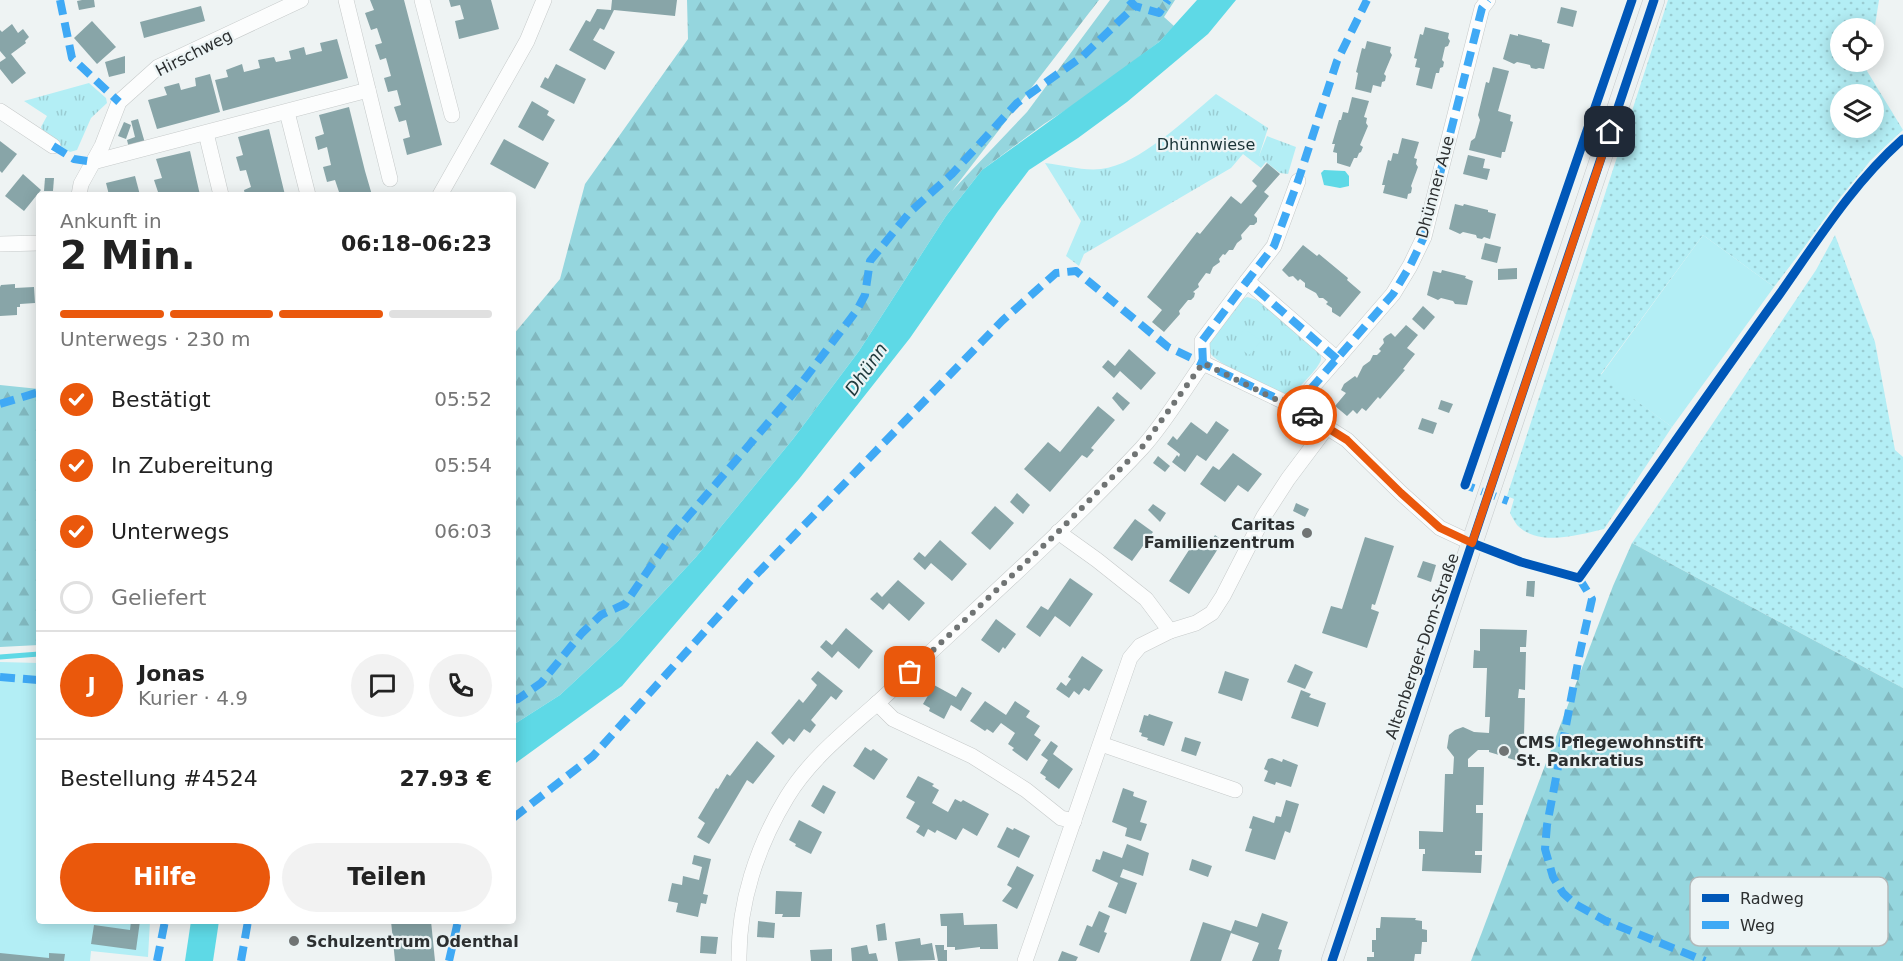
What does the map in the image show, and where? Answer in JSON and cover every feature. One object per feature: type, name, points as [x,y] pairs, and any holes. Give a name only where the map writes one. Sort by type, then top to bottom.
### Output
[{"type":"main road","name":"Altenberger-Dom-Straße","points":[[1332,961],[1654,0]]},
{"type":"street","name":"Hirschweg","points":[[80,192],[81,184],[102,146],[119,102],[158,67],[301,0]]},
{"type":"street","points":[[346,0],[390,180]]},
{"type":"street","points":[[422,0],[452,115]]},
{"type":"street","points":[[442,192],[527,41],[544,0]]},
{"type":"street","name":"Dhünner Aue","points":[[1294,407],[1393,294],[1424,237],[1482,8],[1488,0]]},
{"type":"street","points":[[93,162],[368,90]]},
{"type":"street","points":[[0,111],[53,146]]},
{"type":"street","points":[[287,112],[307,192]]},
{"type":"street","points":[[206,133],[220,192]]},
{"type":"street","points":[[739,961],[743,916],[750,879],[766,838],[787,797],[802,775],[827,747],[877,704],[1058,532],[1143,446],[1203,363],[1202,340],[1274,246],[1298,181]]},
{"type":"street","points":[[0,244],[36,243]]},
{"type":"street","points":[[1247,281],[1337,359]]},
{"type":"street","points":[[1203,363],[1294,407],[1347,440],[1440,528],[1472,543]]},
{"type":"street","points":[[1025,961],[1130,658],[1140,646],[1170,631],[1196,623],[1212,613],[1264,516],[1327,427]]},
{"type":"street","points":[[1058,532],[1146,599],[1170,631]]},
{"type":"street","points":[[877,704],[893,719],[972,756],[1026,790],[1061,818],[1074,821]]},
{"type":"street","points":[[1101,744],[1235,790]]},
{"type":"green space","points":[[687,0],[1099,0],[952,191],[1027,112],[1110,0],[1175,0],[1164,17],[1174,26],[1159,42],[1089,95],[1044,124],[982,170],[946,216],[859,351],[793,439],[696,557],[618,641],[560,695],[516,723],[516,331],[560,279],[585,184],[688,39]]},
{"type":"green space","points":[[1668,0],[1879,0],[1876,18],[1830,18],[1830,72],[1868,72],[1875,84],[1830,84],[1830,138],[1884,138],[1884,99],[1903,130],[1870,161],[1774,287],[1703,235],[1601,374],[1672,427],[1604,529],[1559,538],[1536,536],[1517,525],[1510,513],[1514,499],[1507,496]]},
{"type":"green space","points":[[89,83],[106,98],[107,103],[91,118],[77,150],[70,152],[43,134],[41,127],[47,116],[24,101]]},
{"type":"green space","name":"Dhünnwiese","points":[[1216,94],[1268,128],[1259,156],[1267,136],[1296,147],[1288,174],[1280,173],[1266,162],[1261,168],[1243,154],[1231,168],[1084,254],[1079,266],[1066,256],[1081,221],[1045,163],[1087,169],[1116,166],[1162,139]]},
{"type":"green space","points":[[1703,235],[1774,287],[1672,427],[1601,375]]},
{"type":"green space","points":[[1835,235],[1875,342],[1895,450],[1903,457],[1903,688],[1632,543],[1816,270]]},
{"type":"green space","points":[[1247,297],[1264,304],[1273,311],[1315,347],[1320,355],[1321,360],[1316,368],[1291,394],[1276,390],[1241,374],[1221,362],[1209,351],[1209,341],[1216,329],[1240,301]]},
{"type":"green space","points":[[1245,329],[1261,341],[1249,355],[1234,344]]},
{"type":"green space","points":[[0,385],[36,389],[36,645],[0,647]]},
{"type":"green space","points":[[1632,543],[1903,688],[1903,961],[1471,961],[1613,586]]},
{"type":"green space","points":[[0,662],[36,663],[36,924],[150,924],[148,957],[91,951],[90,961],[0,961]]},
{"type":"water","name":"Dhünn","points":[[1197,0],[1236,0],[1208,34],[1127,102],[1029,170],[910,338],[799,479],[622,686],[516,763],[516,723],[560,695],[618,641],[696,557],[793,439],[859,351],[946,216],[982,170],[1159,42]]},
{"type":"water","points":[[1324,170],[1345,171],[1349,176],[1349,186],[1340,188],[1324,185],[1321,173]]},
{"type":"water","points":[[191,924],[219,924],[213,961],[185,961]]},
{"type":"building","points":[[94,0],[95,7],[79,10],[77,1]]},
{"type":"building","points":[[370,0],[404,0],[442,145],[407,155],[403,139],[410,137],[406,120],[399,122],[394,107],[401,105],[397,90],[388,92],[384,78],[391,76],[386,58],[380,60],[375,45],[382,43],[377,28],[371,30],[365,13],[374,10]]},
{"type":"building","points":[[449,0],[491,0],[499,29],[459,39],[455,21],[464,19],[460,5],[451,7]]},
{"type":"building","points":[[612,0],[677,0],[675,16],[614,10],[604,30],[600,28],[593,40],[615,52],[605,70],[569,50],[586,20],[590,22],[597,9],[611,10]]},
{"type":"building","points":[[201,6],[205,21],[144,38],[140,22]]},
{"type":"building","points":[[1561,7],[1577,11],[1573,27],[1557,23]]},
{"type":"building","points":[[92,21],[116,47],[97,64],[74,38]]},
{"type":"building","points":[[12,24],[18,33],[23,29],[29,37],[26,43],[11,54],[26,73],[12,84],[0,69],[0,62],[6,58],[0,51],[0,30],[2,32]]},
{"type":"building","points":[[1425,27],[1449,33],[1450,41],[1445,47],[1443,67],[1440,68],[1439,73],[1436,73],[1432,89],[1416,85],[1420,68],[1415,67],[1417,59],[1414,58],[1420,34],[1423,35]]},
{"type":"building","points":[[1510,34],[1542,40],[1550,44],[1544,69],[1531,68],[1530,65],[1517,62],[1514,64],[1503,59]]},
{"type":"building","points":[[337,39],[348,78],[223,111],[215,80],[228,77],[226,70],[242,64],[244,72],[260,68],[258,60],[274,57],[276,62],[291,59],[289,51],[304,47],[306,55],[322,51],[320,43]]},
{"type":"building","points":[[1367,41],[1391,47],[1392,55],[1384,74],[1385,81],[1382,82],[1381,87],[1373,85],[1371,93],[1355,89],[1358,73],[1356,72],[1362,48],[1365,49]]},
{"type":"building","points":[[125,56],[125,73],[109,77],[105,62]]},
{"type":"building","points":[[556,64],[586,79],[574,104],[540,87],[545,77],[548,79]]},
{"type":"building","points":[[1493,67],[1509,71],[1498,111],[1511,115],[1510,121],[1513,122],[1505,152],[1502,152],[1501,158],[1469,150],[1480,120],[1478,115],[1486,82],[1489,83]]},
{"type":"building","points":[[210,74],[220,112],[157,129],[148,100],[167,95],[164,87],[179,83],[181,90],[196,86],[195,78]]},
{"type":"building","points":[[1352,97],[1369,101],[1364,117],[1367,118],[1368,126],[1360,145],[1363,147],[1350,167],[1337,163],[1337,153],[1333,152],[1335,144],[1332,144],[1339,120],[1343,112],[1348,113]]},
{"type":"building","points":[[532,101],[549,111],[547,115],[555,120],[543,141],[518,127]]},
{"type":"building","points":[[349,107],[371,192],[339,192],[335,180],[327,182],[323,167],[331,165],[327,147],[318,150],[315,137],[324,134],[319,115]]},
{"type":"building","points":[[138,119],[145,143],[129,148],[127,140],[135,137],[131,121]]},
{"type":"building","points":[[124,122],[131,125],[126,139],[118,136]]},
{"type":"building","points":[[269,129],[284,192],[244,192],[244,190],[251,187],[246,170],[240,171],[236,157],[243,155],[238,137]]},
{"type":"building","points":[[1402,138],[1419,142],[1414,158],[1417,159],[1418,167],[1411,186],[1411,193],[1408,194],[1407,199],[1383,193],[1385,185],[1382,185],[1388,160],[1391,161],[1393,153],[1398,154]]},
{"type":"building","points":[[504,139],[549,163],[535,189],[490,164]]},
{"type":"building","points":[[0,141],[17,154],[2,173],[0,171]]},
{"type":"building","points":[[190,151],[199,192],[158,192],[154,180],[162,178],[156,159]]},
{"type":"building","points":[[1468,155],[1485,159],[1483,168],[1490,169],[1487,180],[1463,174]]},
{"type":"building","points":[[1267,163],[1280,174],[1264,192],[1269,196],[1254,215],[1257,222],[1250,225],[1241,235],[1242,239],[1233,250],[1223,254],[1219,259],[1220,262],[1213,267],[1210,274],[1206,273],[1198,284],[1199,287],[1193,292],[1194,297],[1188,300],[1179,311],[1180,314],[1164,332],[1152,322],[1162,310],[1147,297],[1197,232],[1200,234],[1231,196],[1241,204],[1257,186],[1252,181]]},
{"type":"building","points":[[23,174],[41,190],[36,192],[36,196],[24,211],[5,196]]},
{"type":"building","points":[[135,176],[139,192],[108,192],[106,183]]},
{"type":"building","points":[[45,178],[54,178],[53,191],[44,191]]},
{"type":"building","points":[[1455,204],[1463,206],[1464,204],[1496,214],[1490,239],[1477,238],[1476,235],[1463,232],[1460,234],[1449,229]]},
{"type":"building","points":[[1485,243],[1501,247],[1497,263],[1481,259]]},
{"type":"building","points":[[1303,245],[1317,256],[1319,254],[1361,292],[1340,317],[1332,312],[1332,308],[1326,304],[1328,302],[1305,287],[1305,283],[1293,276],[1289,277],[1282,270]]},
{"type":"building","points":[[1517,268],[1517,279],[1498,280],[1498,269]]},
{"type":"building","points":[[1442,270],[1466,276],[1465,278],[1473,281],[1467,305],[1455,304],[1453,301],[1441,298],[1438,300],[1427,295],[1433,271],[1441,273]]},
{"type":"building","points":[[15,284],[15,288],[34,287],[35,303],[20,304],[20,307],[17,307],[17,315],[0,316],[0,287]]},
{"type":"building","points":[[1423,306],[1435,317],[1424,330],[1412,319]]},
{"type":"building","points":[[1406,325],[1418,335],[1407,348],[1415,354],[1403,369],[1405,370],[1380,399],[1378,397],[1366,411],[1362,408],[1357,414],[1353,410],[1347,416],[1335,406],[1346,393],[1341,390],[1344,384],[1355,376],[1357,378],[1363,366],[1370,361],[1373,355],[1381,351],[1379,349],[1386,336],[1391,333],[1395,337]]},
{"type":"building","points":[[1129,349],[1156,373],[1141,390],[1120,371],[1114,378],[1102,367],[1108,360],[1115,366]]},
{"type":"building","points":[[1117,392],[1130,403],[1123,411],[1112,398]]},
{"type":"building","points":[[1441,400],[1453,404],[1449,413],[1438,409]]},
{"type":"building","points":[[1098,406],[1115,420],[1091,448],[1094,450],[1087,458],[1082,455],[1050,492],[1024,469],[1048,442],[1060,452]]},
{"type":"building","points":[[1422,418],[1437,423],[1433,434],[1418,429]]},
{"type":"building","points":[[1216,421],[1229,430],[1206,461],[1197,455],[1185,472],[1172,462],[1180,454],[1167,444],[1173,436],[1177,440],[1191,422],[1207,434]]},
{"type":"building","points":[[1233,453],[1262,474],[1248,492],[1238,485],[1225,502],[1200,484],[1213,466],[1219,470]]},
{"type":"building","points":[[1158,456],[1170,466],[1165,472],[1153,463]]},
{"type":"building","points":[[1017,493],[1030,505],[1023,514],[1010,502]]},
{"type":"building","points":[[1296,503],[1309,509],[1305,517],[1293,511]]},
{"type":"building","points":[[1153,504],[1166,513],[1160,522],[1148,510]]},
{"type":"building","points":[[995,506],[1014,523],[990,550],[971,533]]},
{"type":"building","points":[[1135,519],[1153,532],[1132,561],[1113,548]]},
{"type":"building","points":[[1215,535],[1223,541],[1189,594],[1169,581],[1196,539],[1208,547]]},
{"type":"building","points":[[1365,537],[1394,546],[1375,605],[1372,604],[1371,609],[1379,612],[1367,648],[1322,633],[1331,606],[1342,609]]},
{"type":"building","points":[[940,540],[967,564],[952,581],[931,563],[925,570],[913,559],[919,552],[925,557]]},
{"type":"building","points":[[1423,561],[1436,565],[1431,582],[1417,577]]},
{"type":"building","points":[[1070,578],[1093,594],[1070,627],[1055,616],[1040,637],[1026,627],[1041,606],[1048,610]]},
{"type":"building","points":[[898,580],[925,603],[909,621],[889,603],[883,610],[870,599],[877,592],[882,597]]},
{"type":"building","points":[[1527,581],[1535,581],[1534,597],[1526,596]]},
{"type":"building","points":[[996,619],[1016,634],[1005,649],[1003,647],[999,653],[981,640]]},
{"type":"building","points":[[846,628],[873,651],[859,669],[838,651],[832,658],[820,647],[826,640],[832,645]]},
{"type":"building","name":"CMS Pflegewohnstift St. Pankratius","points":[[1480,629],[1527,630],[1526,647],[1520,647],[1520,652],[1526,652],[1525,690],[1519,689],[1518,698],[1525,698],[1524,736],[1519,736],[1518,761],[1508,758],[1508,755],[1499,755],[1489,750],[1478,750],[1468,759],[1468,767],[1484,767],[1483,805],[1476,805],[1476,813],[1483,813],[1482,851],[1475,851],[1475,855],[1482,855],[1481,873],[1422,871],[1425,849],[1419,849],[1419,831],[1443,832],[1445,774],[1453,774],[1454,757],[1447,748],[1449,735],[1463,727],[1474,732],[1489,733],[1490,717],[1485,717],[1487,668],[1473,668],[1474,650],[1480,651]]},
{"type":"building","points":[[1082,656],[1103,670],[1089,691],[1084,688],[1079,695],[1074,691],[1069,698],[1056,689],[1061,682],[1066,686],[1071,679],[1068,677]]},
{"type":"building","points":[[1295,664],[1313,672],[1305,689],[1287,682]]},
{"type":"building","points":[[818,671],[843,691],[836,700],[831,696],[811,720],[816,725],[810,733],[804,729],[794,742],[789,738],[783,745],[771,733],[799,699],[803,703],[815,688],[817,685],[811,679]]},
{"type":"building","points":[[1225,671],[1249,679],[1242,701],[1218,693]]},
{"type":"building","points":[[934,685],[956,697],[962,687],[972,693],[961,711],[951,705],[944,719],[929,711],[930,708],[923,704]]},
{"type":"building","points":[[1301,690],[1311,694],[1309,697],[1326,703],[1318,727],[1291,718]]},
{"type":"building","points":[[985,701],[1006,715],[1015,701],[1030,711],[1026,717],[1040,726],[1034,735],[1041,740],[1027,761],[1012,750],[1014,748],[1008,744],[1015,733],[1001,723],[993,733],[987,729],[985,731],[970,721]]},
{"type":"building","points":[[1149,714],[1173,722],[1164,746],[1147,740],[1148,738],[1141,736],[1142,733],[1139,732],[1144,715]]},
{"type":"building","points":[[1185,737],[1201,742],[1196,756],[1181,751]]},
{"type":"building","points":[[757,741],[775,756],[753,784],[747,780],[709,844],[697,837],[705,823],[698,818],[716,788],[718,789],[727,774],[730,776]]},
{"type":"building","points":[[1051,741],[1058,746],[1053,754],[1073,769],[1059,789],[1040,773],[1048,760],[1041,755]]},
{"type":"building","points":[[865,747],[871,751],[873,749],[888,759],[874,780],[853,766]]},
{"type":"building","points":[[1272,758],[1282,762],[1283,759],[1298,765],[1291,787],[1264,781],[1268,771],[1264,769],[1268,759]]},
{"type":"building","points":[[918,776],[934,784],[932,786],[939,790],[932,803],[948,812],[955,799],[961,802],[963,800],[989,814],[977,836],[963,828],[956,840],[937,830],[935,833],[928,829],[924,837],[916,832],[920,826],[906,818],[915,802],[906,797]]},
{"type":"building","points":[[823,785],[836,792],[824,814],[811,806]]},
{"type":"building","points":[[1123,788],[1134,792],[1133,796],[1147,801],[1140,822],[1147,824],[1141,841],[1125,836],[1127,828],[1112,822]]},
{"type":"building","points":[[1286,800],[1299,804],[1290,833],[1285,831],[1275,860],[1245,851],[1252,829],[1249,828],[1253,816],[1274,823],[1276,816],[1281,817]]},
{"type":"building","points":[[799,820],[822,832],[811,854],[795,846],[796,844],[789,840]]},
{"type":"building","points":[[1007,827],[1030,836],[1019,858],[997,847]]},
{"type":"building","points":[[1127,844],[1149,853],[1143,876],[1123,869],[1120,877],[1137,883],[1126,914],[1108,907],[1118,883],[1092,871],[1096,859],[1100,860],[1103,851],[1122,858]]},
{"type":"building","points":[[694,855],[711,859],[703,894],[708,895],[706,904],[701,903],[698,917],[676,912],[678,903],[668,901],[672,883],[682,885],[683,876],[699,880],[702,867],[692,864]]},
{"type":"building","points":[[1192,859],[1212,866],[1208,877],[1189,870]]},
{"type":"building","points":[[1017,866],[1034,875],[1017,909],[1002,901],[1012,888],[1007,885]]},
{"type":"building","points":[[776,891],[802,892],[800,917],[782,917],[783,914],[775,914]]},
{"type":"building","points":[[1099,911],[1110,916],[1104,932],[1107,933],[1099,953],[1079,945],[1087,925],[1092,927]]},
{"type":"building","points":[[963,913],[964,925],[997,924],[998,949],[980,949],[980,947],[955,950],[955,947],[947,947],[947,926],[941,926],[940,914]]},
{"type":"building","points":[[1262,913],[1288,922],[1278,949],[1282,950],[1279,961],[1252,961],[1259,943],[1231,933],[1221,961],[1190,961],[1203,922],[1231,931],[1235,920],[1257,927]]},
{"type":"building","points":[[1381,917],[1416,918],[1415,920],[1422,921],[1422,929],[1427,930],[1427,942],[1422,942],[1421,954],[1415,954],[1414,961],[1367,961],[1367,957],[1374,957],[1372,940],[1376,940],[1376,928],[1380,928]]},
{"type":"building","points":[[758,921],[775,923],[774,938],[757,937]]},
{"type":"building","points":[[885,923],[887,940],[878,941],[876,925]]},
{"type":"building","points":[[131,924],[140,924],[136,950],[91,944],[94,925],[130,930]]},
{"type":"building","points":[[391,924],[431,924],[435,961],[395,961]]},
{"type":"building","points":[[701,936],[718,937],[716,954],[700,953]]},
{"type":"building","points":[[920,938],[921,945],[932,943],[935,960],[898,961],[895,942]]},
{"type":"building","points":[[867,945],[869,954],[876,953],[878,961],[852,961],[851,948]]},
{"type":"building","points":[[935,945],[944,945],[944,950],[947,950],[947,961],[938,961]]},
{"type":"building","points":[[832,949],[832,961],[811,961],[810,950]]},
{"type":"building","points":[[1062,951],[1078,957],[1076,961],[1058,961]]},
{"type":"building","points":[[0,953],[49,958],[49,953],[65,954],[64,961],[0,961]]},
{"type":"waterway","points":[[0,657],[36,654]]},
{"type":"marked path","points":[[60,0],[72,58],[119,102]]},
{"type":"marked path","points":[[1129,0],[1135,6],[1159,13],[1168,0]]},
{"type":"marked path","points":[[1337,359],[1247,281],[1274,246],[1337,61],[1367,0]]},
{"type":"marked path","points":[[1295,407],[1393,294],[1424,237],[1482,8],[1488,0]]},
{"type":"marked path","points":[[516,699],[541,683],[582,633],[601,615],[625,604],[673,534],[797,389],[857,310],[865,295],[870,261],[910,212],[952,174],[1017,103],[1083,56],[1135,6]]},
{"type":"marked path","points":[[53,146],[74,159],[93,162]]},
{"type":"marked path","points":[[516,816],[593,756],[751,580],[1002,321],[1056,273],[1076,271],[1168,347],[1295,407],[1327,427]]},
{"type":"marked path","points":[[1203,363],[1202,341],[1247,281]]},
{"type":"marked path","points":[[0,404],[36,393]]},
{"type":"marked path","points":[[1467,480],[1465,485],[1508,501]]},
{"type":"marked path","points":[[1579,578],[1592,599],[1547,825],[1545,849],[1553,877],[1563,893],[1575,904],[1606,921],[1705,961]]},
{"type":"marked path","points":[[0,677],[36,680]]},
{"type":"marked path","points":[[157,961],[164,924]]},
{"type":"marked path","points":[[241,961],[247,924]]},
{"type":"marked path","points":[[449,961],[457,924]]},
{"type":"cycle path","points":[[1465,485],[1632,0]]},
{"type":"cycle path","points":[[1332,961],[1654,0]]},
{"type":"cycle path","points":[[1472,543],[1521,562],[1579,578],[1836,213],[1868,174],[1903,139]]},
{"type":"way so far","points":[[910,672],[1058,532],[1143,446],[1203,363],[1307,415]]},
{"type":"place","name":"Caritas Familienzentrum","points":[[1307,533]]},
{"type":"place","name":"CMS Pflegewohnstift St. Pankratius","points":[[1504,751]]},
{"type":"place","name":"Schulzentrum Odenthal","points":[[294,941]]},
{"type":"route","points":[[1307,415],[1347,440],[1440,528],[1472,543],[1610,132]]}]
